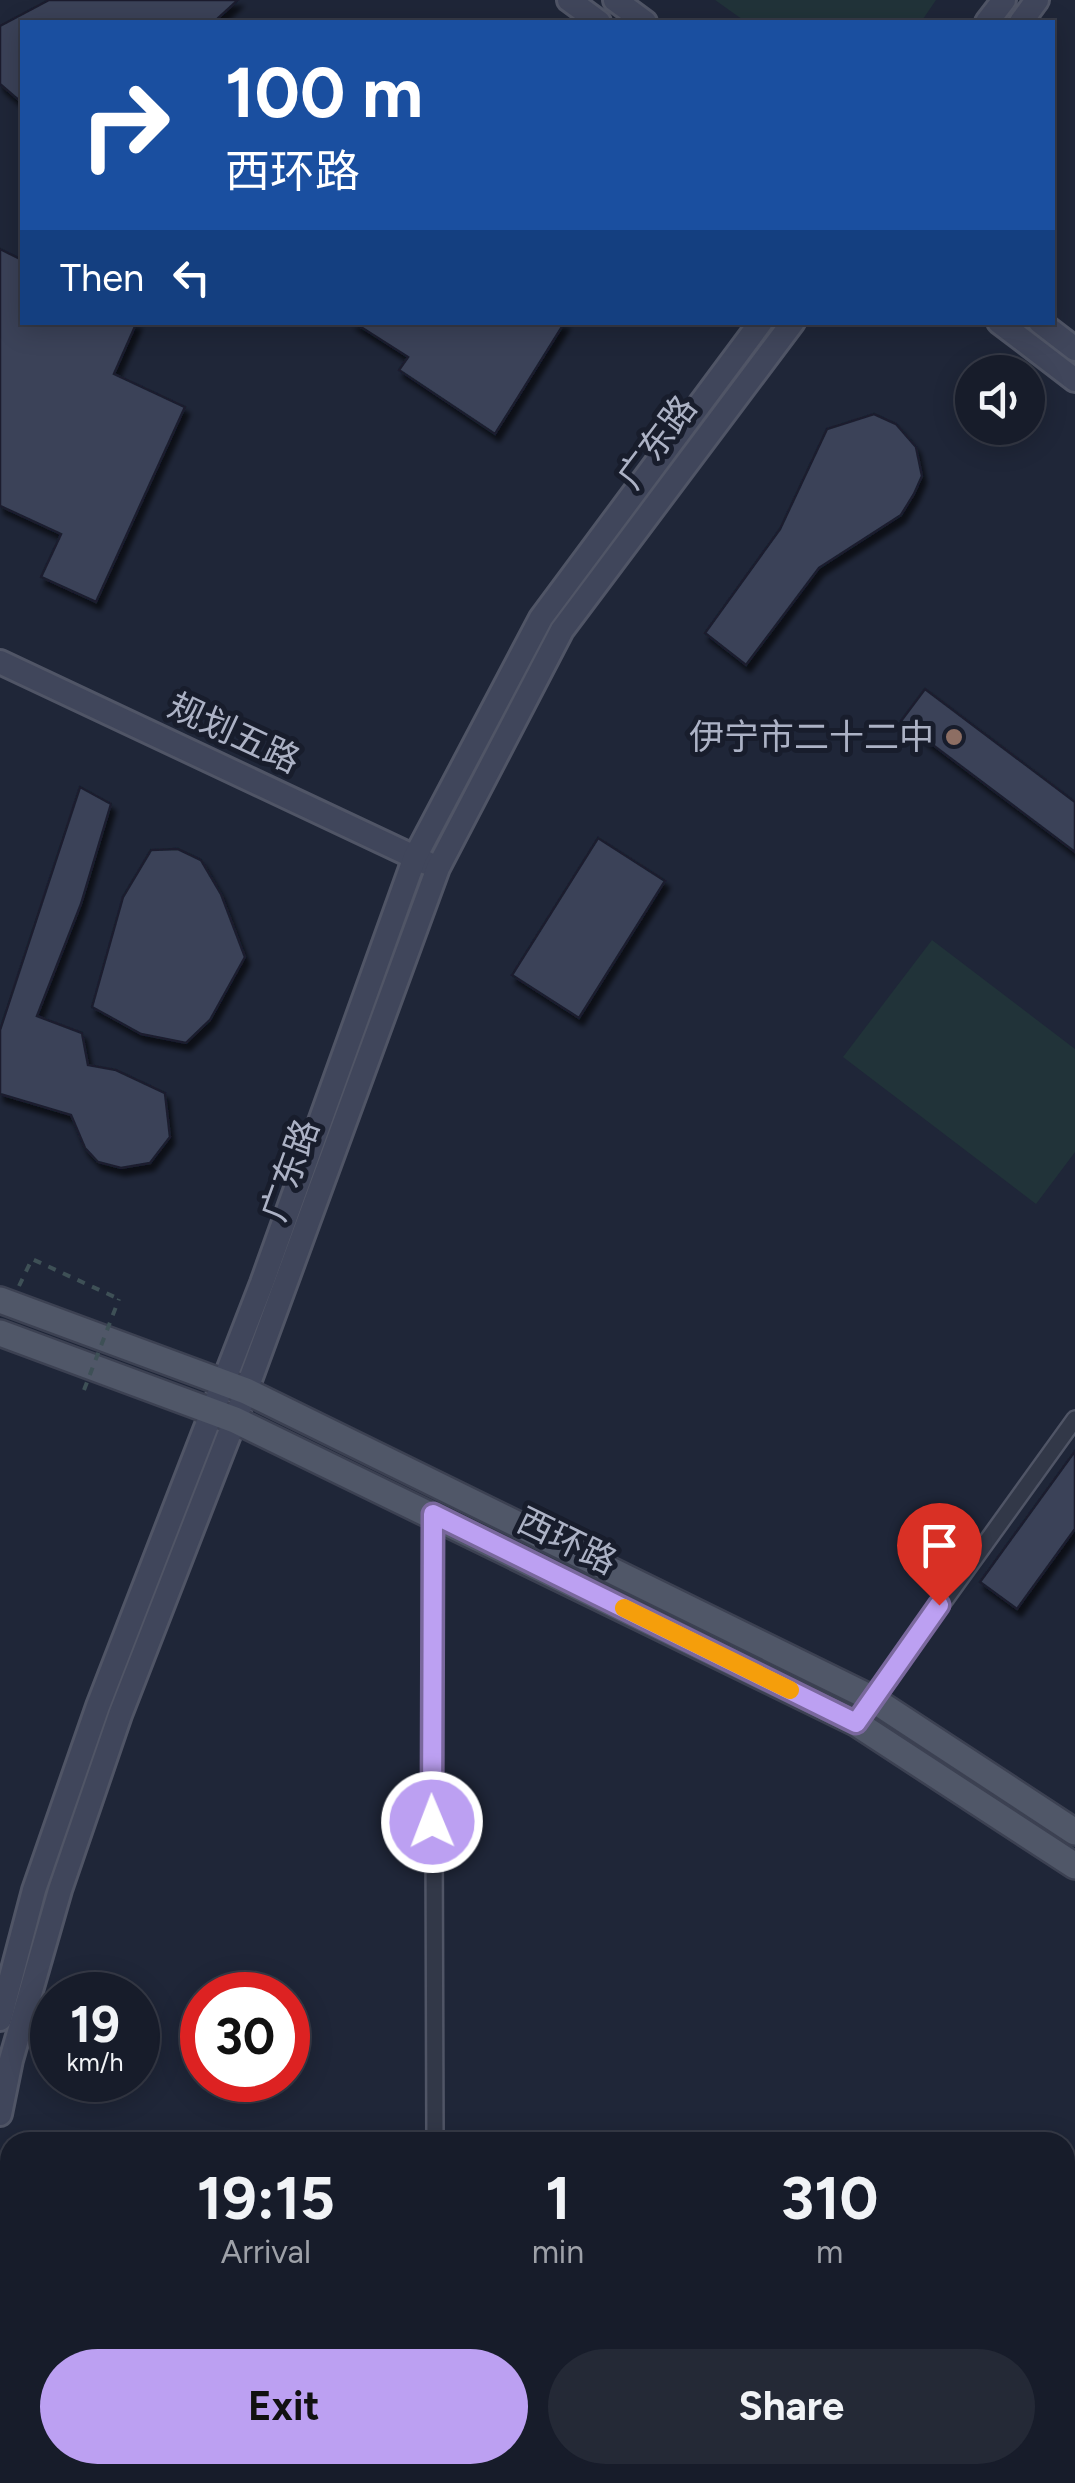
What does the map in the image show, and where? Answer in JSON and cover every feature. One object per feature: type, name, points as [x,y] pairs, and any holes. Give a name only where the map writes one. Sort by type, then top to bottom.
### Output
[{"type":"main road","name":"西环路","points":[[5,1302],[235,1387],[871,1698],[1075,1832]]},
{"type":"main road","name":"西环路","points":[[0,1332],[224,1418],[433,1514],[856,1723],[1075,1866]]},
{"type":"street","points":[[569,0],[596,20]]},
{"type":"street","points":[[615,0],[642,20]]},
{"type":"street","points":[[1023,20],[1038,0]]},
{"type":"street","name":"广东路","points":[[0,2114],[10,2060],[60,1890],[415,857],[541,618],[760,325]]},
{"type":"street","name":"广东路","points":[[235,1387],[438,868],[562,630],[791,325]]},
{"type":"street","points":[[1003,325],[1075,380]]},
{"type":"street","points":[[1044,325],[1075,350]]},
{"type":"street","name":"规划五路","points":[[0,662],[438,868]]},
{"type":"street","name":"广东路","points":[[0,2019],[34,1890],[92,1724],[224,1418]]},
{"type":"street","points":[[856,1723],[1075,1419]]},
{"type":"street","points":[[433,1514],[435,2132]]},
{"type":"path","points":[[5,1302],[32,1259],[119,1299],[84,1390]]},
{"type":"shaded area","points":[[715,0],[936,0],[922,20],[743,20]]},
{"type":"shaded area","points":[[932,940],[1075,1049],[1075,1152],[1036,1204],[843,1057]]},
{"type":"building","points":[[49,0],[238,0],[216,20],[20,20],[20,101],[0,84],[0,26]]},
{"type":"building","points":[[0,249],[20,259],[20,325],[136,325],[114,374],[185,407],[96,602],[41,577],[61,534],[0,506]]},
{"type":"building","points":[[358,325],[563,325],[495,434],[399,370],[408,357]]},
{"type":"building","points":[[874,414],[896,424],[916,447],[922,476],[914,494],[901,515],[819,568],[746,665],[705,633],[780,529],[827,429]]},
{"type":"building","points":[[925,689],[1075,802],[1075,852],[901,721]]},
{"type":"building","points":[[80,787],[111,804],[81,904],[37,1016],[82,1033],[88,1065],[116,1070],[165,1093],[170,1137],[150,1163],[121,1168],[98,1162],[85,1148],[71,1115],[0,1094],[0,1030]]},
{"type":"building","points":[[598,838],[665,881],[579,1018],[512,975]]},
{"type":"building","points":[[178,849],[201,860],[221,894],[245,957],[210,1020],[186,1043],[141,1034],[92,1007],[123,897],[151,850]]},
{"type":"building","points":[[1075,1451],[1075,1529],[1017,1609],[980,1582]]},
{"type":"slow traffic","points":[[624,1608],[790,1690]]},
{"type":"place","name":"伊宁市二十二中","points":[[954,737]]},
{"type":"route","points":[[432,1822],[433,1514],[856,1723],[939,1605]]}]
